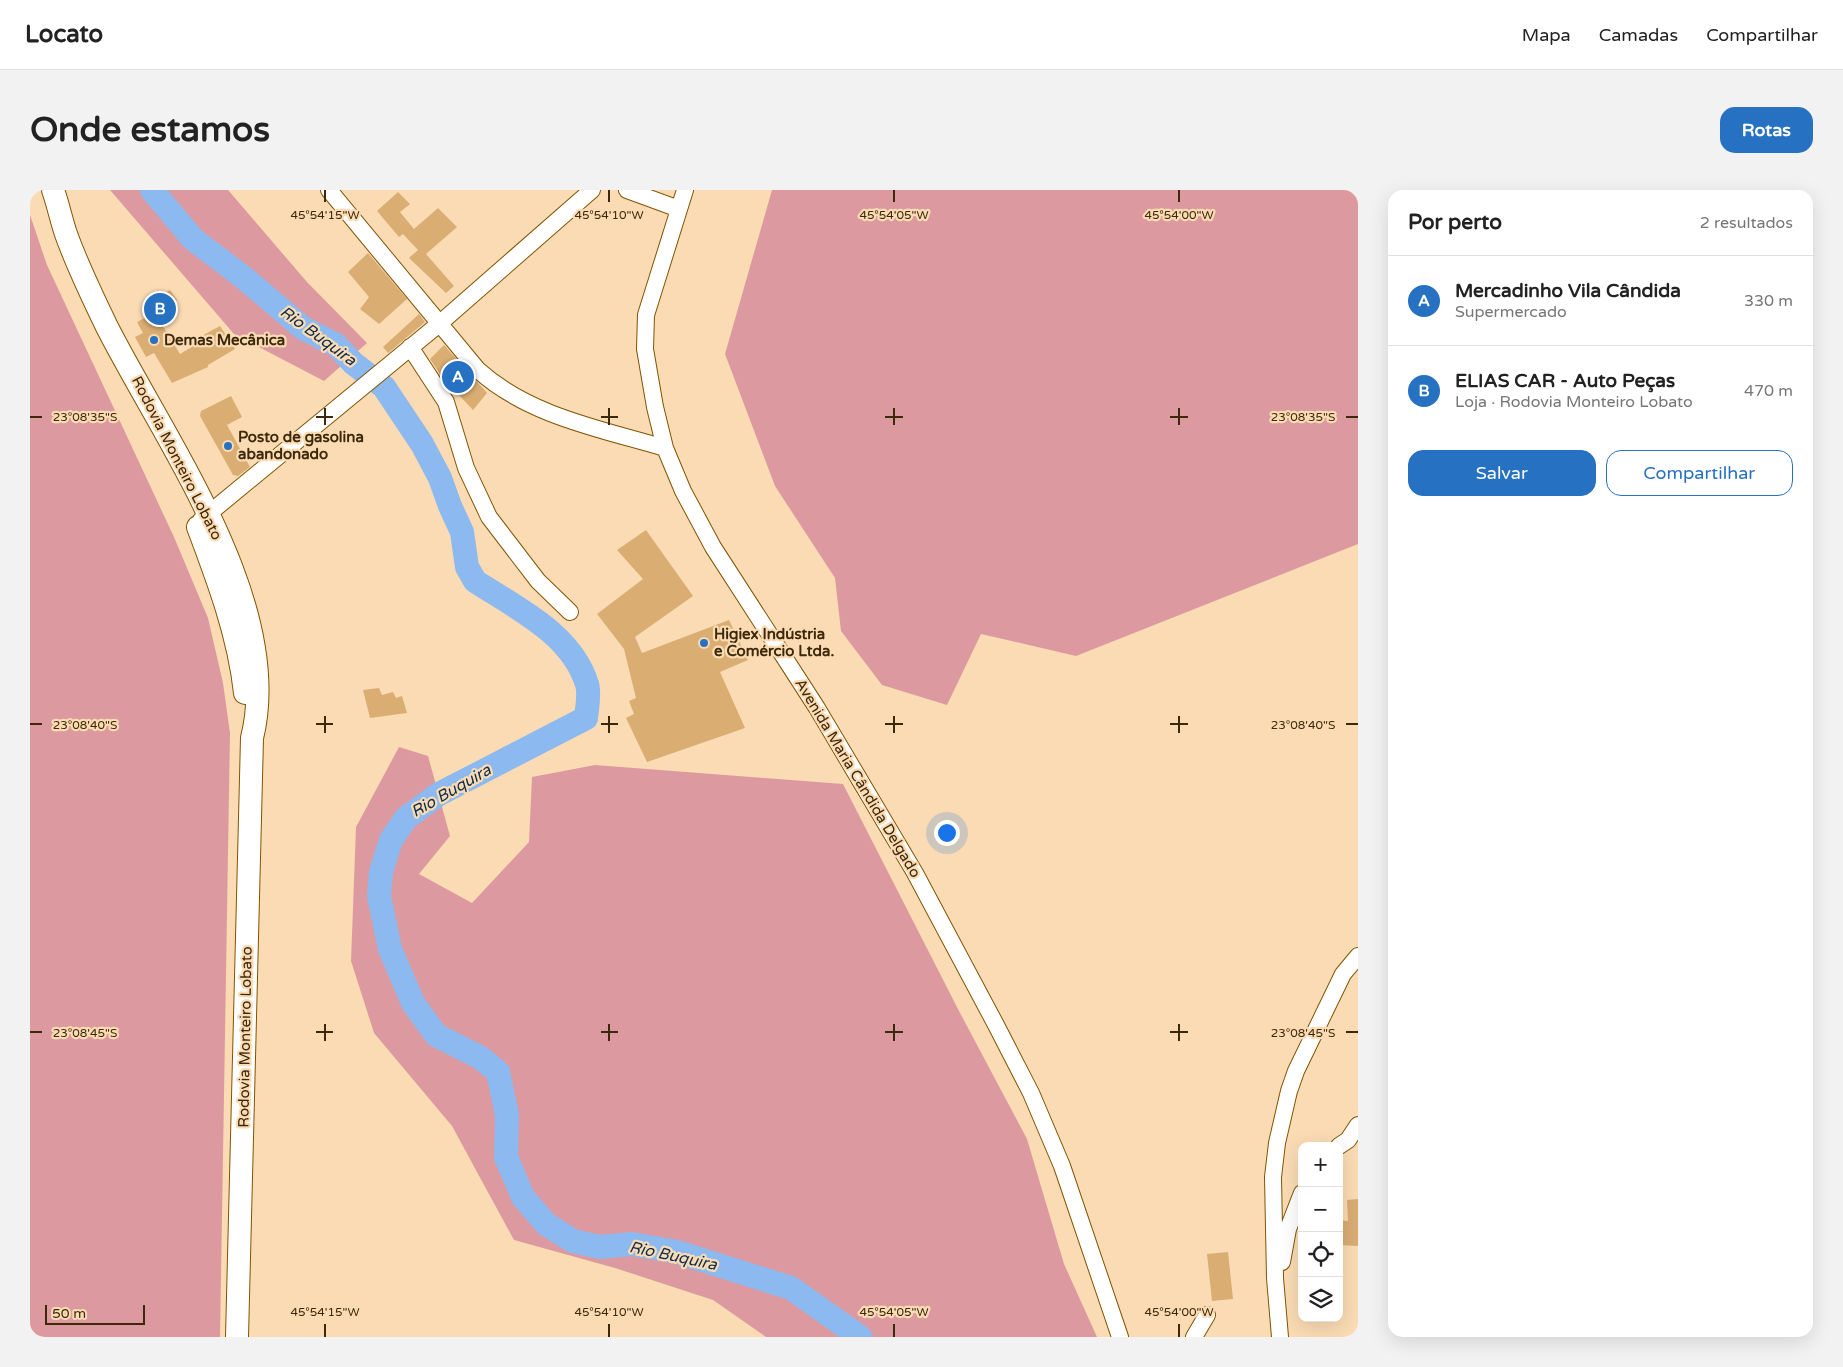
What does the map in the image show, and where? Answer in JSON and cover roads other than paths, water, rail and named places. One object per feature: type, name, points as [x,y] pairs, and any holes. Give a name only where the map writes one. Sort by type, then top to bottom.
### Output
[{"type":"main road","name":"Rodovia Monteiro Lobato","points":[[38,190],[87,316],[202,519]]},
{"type":"main road","name":"Rodovia Monteiro Lobato","points":[[56,199],[73,254],[202,519],[238,652],[252,738],[237,1337]]},
{"type":"street","points":[[329,190],[439,324],[478,370],[496,387],[516,398],[570,419],[665,448]]},
{"type":"street","points":[[202,519],[347,400],[395,358],[439,324],[592,190]]},
{"type":"street","points":[[627,190],[679,209]]},
{"type":"street","name":"Avenida Maria Cândida Delgado","points":[[685,190],[646,315],[645,349],[665,448],[683,491],[713,548],[817,708],[915,873],[1026,1085],[1062,1166],[1120,1337]]},
{"type":"street","points":[[410,347],[446,402],[466,468],[489,517],[538,581],[570,612]]},
{"type":"street","points":[[1280,1337],[1275,1278],[1273,1178],[1277,1143],[1289,1091],[1343,974],[1358,956]]},
{"type":"street","points":[[1343,1143],[1348,1140],[1358,1125]]},
{"type":"street","points":[[1275,1278],[1283,1258],[1288,1229],[1298,1203]]},
{"type":"street","points":[[1194,1337],[1207,1315]]},
{"type":"waterway","name":"Rio Buquira","points":[[152,190],[193,239],[243,277],[303,328],[336,345],[353,363],[384,387],[422,444],[440,478],[462,532],[467,567],[475,581],[524,612],[555,636],[569,650],[587,684],[586,718],[439,794],[406,818],[391,840],[381,872],[379,896],[390,949],[413,1003],[436,1035],[481,1058],[498,1072],[507,1115],[506,1157],[523,1197],[546,1224],[573,1241],[600,1247],[632,1244],[677,1252],[791,1288],[860,1337]]},
{"type":"place","name":"ELIAS CAR - Auto Peças","points":[[160,309]]},
{"type":"place","name":"Demas Mecânica","points":[[154,340]]},
{"type":"place","name":"Mercadinho Vila Cândida","points":[[458,377]]},
{"type":"place","name":"Posto de gasolina abandonado","points":[[228,446]]},
{"type":"place","name":"Higiex Indústria e Comércio Ltda.","points":[[704,643]]}]
